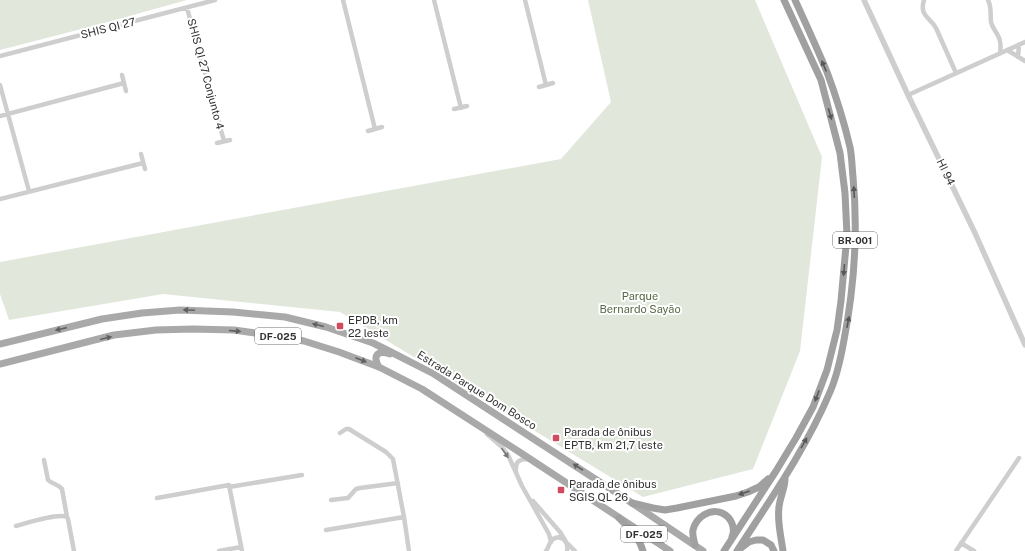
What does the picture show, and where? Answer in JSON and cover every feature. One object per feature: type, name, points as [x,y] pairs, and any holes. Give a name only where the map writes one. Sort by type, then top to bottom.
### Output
[{"type":"highway","name":"BR-001","points":[[724,551],[776,472],[813,407],[827,370],[837,330],[847,235],[845,192],[840,153],[821,80],[784,0]]},
{"type":"highway","name":"BR-001","points":[[737,551],[785,477],[814,426],[831,391],[841,356],[849,315],[856,223],[850,149],[839,109],[826,71],[795,0]]},
{"type":"highway","points":[[632,503],[665,510],[736,496],[759,487],[776,472]]},
{"type":"highway","points":[[783,551],[778,517],[780,496],[785,483],[785,477]]},
{"type":"highway","points":[[695,546],[693,530],[705,514],[712,512],[722,513],[728,518],[733,526],[733,534],[729,544]]},
{"type":"highway","points":[[619,518],[638,539],[643,551]]},
{"type":"highway","points":[[737,551],[749,542],[756,540],[763,540],[770,545],[774,551]]},
{"type":"main road","name":"Estrada Parque Dom Bosco","points":[[0,344],[102,319],[142,312],[180,310],[233,312],[285,317],[326,327],[378,346],[434,374],[703,551]]},
{"type":"main road","name":"DF-025","points":[[0,364],[114,335],[156,330],[234,330],[297,340],[339,352],[379,367],[422,389],[670,551]]},
{"type":"main road","points":[[379,367],[376,356],[382,352],[406,359]]},
{"type":"street","name":"SHIS QI 27","points":[[0,56],[215,0]]},
{"type":"street","points":[[343,0],[375,129]]},
{"type":"street","points":[[434,0],[461,108]]},
{"type":"street","points":[[525,0],[546,85]]},
{"type":"street","name":"HI 94","points":[[864,0],[908,95],[975,232],[1025,344]]},
{"type":"street","points":[[924,0],[922,10],[934,24],[956,73]]},
{"type":"street","points":[[988,0],[991,6],[993,29],[1000,39],[1000,53]]},
{"type":"street","name":"SHIS QI 27 Conjunto 4","points":[[187,8],[224,141]]},
{"type":"street","points":[[908,95],[1025,42]]},
{"type":"street","points":[[1018,57],[1019,45]]},
{"type":"street","points":[[1007,50],[1025,61]]},
{"type":"street","points":[[122,75],[126,91]]},
{"type":"street","points":[[0,116],[124,83]]},
{"type":"street","points":[[539,87],[553,83]]},
{"type":"street","points":[[0,85],[29,191]]},
{"type":"street","points":[[454,110],[467,106]]},
{"type":"street","points":[[368,131],[382,127]]},
{"type":"street","points":[[217,143],[230,140]]},
{"type":"street","points":[[141,154],[145,169]]},
{"type":"street","points":[[0,199],[143,163]]},
{"type":"street","points":[[467,418],[502,447],[508,455],[516,474],[549,534],[549,548]]},
{"type":"street","points":[[340,433],[346,429],[349,429],[386,452],[393,459],[409,551]]},
{"type":"street","points":[[956,551],[1019,458]]},
{"type":"street","points":[[516,474],[516,464],[522,459],[530,459]]},
{"type":"street","points":[[44,460],[48,480],[62,489],[74,551]]},
{"type":"street","points":[[157,498],[302,475]]},
{"type":"street","points":[[331,500],[348,498],[356,489],[398,483]]},
{"type":"street","points":[[219,551],[241,549],[229,486]]},
{"type":"street","points":[[528,496],[553,524],[566,542],[568,551]]},
{"type":"street","points":[[16,526],[38,520],[61,516],[67,517]]},
{"type":"street","points":[[326,530],[404,517]]},
{"type":"street","points":[[549,548],[554,539],[561,538],[575,551]]},
{"type":"street","points":[[961,542],[974,551]]},
{"type":"green space","points":[[0,0],[187,0],[0,50]]},
{"type":"green space","name":"Parque Bernardo Sayão","points":[[588,0],[755,0],[822,157],[800,351],[753,469],[643,497],[340,312],[163,294],[9,320],[0,294],[0,262],[561,159],[611,102]]},
{"type":"place","name":"EPDB, km 22 leste","points":[[340,326]]},
{"type":"place","name":"Parada de ônibus EPTB, km 21,7 leste","points":[[556,438]]},
{"type":"place","name":"Parada de ônibus SGIS QL 26","points":[[561,490]]}]
